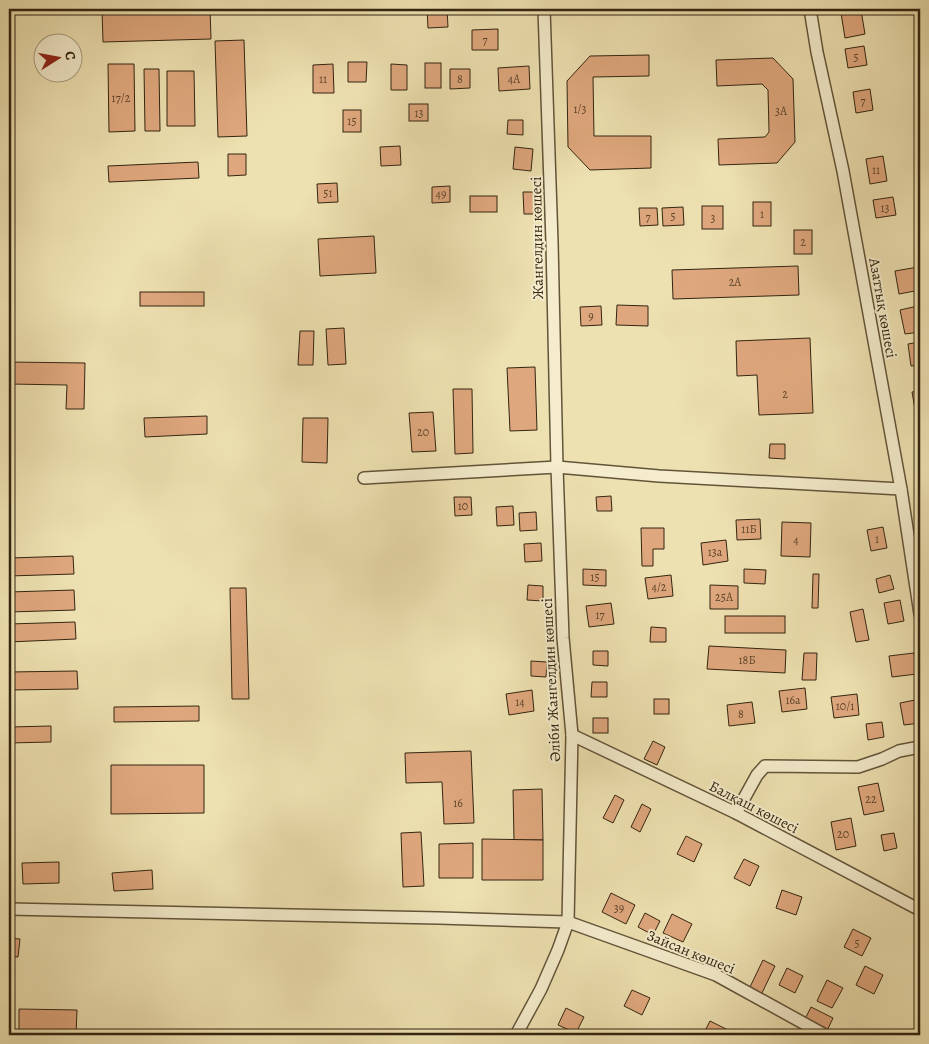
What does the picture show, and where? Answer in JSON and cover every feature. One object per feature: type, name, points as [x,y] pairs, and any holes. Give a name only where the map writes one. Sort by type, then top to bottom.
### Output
[{"type":"street","name":"Жангелдин көшесі","points":[[544,9],[557,467]]},
{"type":"street","name":"Азаттық көшесі","points":[[810,9],[817,52],[843,171],[900,489],[920,614]]},
{"type":"street","points":[[364,478],[557,467],[659,476],[900,489]]},
{"type":"street","name":"Әліби Жангелдин көшесі","points":[[516,1035],[541,989],[568,922],[572,735],[563,638],[557,467]]},
{"type":"street","name":"Балқаш көшесі","points":[[572,735],[736,813],[920,910]]},
{"type":"street","points":[[736,813],[757,775],[766,766],[858,767],[899,751],[920,748]]},
{"type":"street","name":"Зайсан көшесі","points":[[9,909],[568,922],[716,975],[825,1035]]},
{"type":"building","points":[[102,9],[210,9],[211,39],[103,42]]},
{"type":"building","points":[[427,9],[447,9],[448,27],[428,28]]},
{"type":"building","points":[[861,10],[865,34],[845,38],[841,13]]},
{"type":"building","points":[[498,29],[498,50],[472,50],[472,30]]},
{"type":"building","points":[[244,40],[247,136],[218,137],[215,41]]},
{"type":"building","points":[[864,46],[867,65],[848,68],[845,49]]},
{"type":"building","points":[[649,55],[649,76],[593,77],[594,136],[651,136],[651,168],[590,170],[568,147],[567,81],[590,56]]},
{"type":"building","points":[[773,58],[793,79],[795,142],[777,163],[719,165],[718,139],[765,137],[769,132],[768,90],[762,84],[717,86],[716,60]]},
{"type":"building","points":[[348,62],[367,62],[366,82],[348,82]]},
{"type":"building","points":[[425,63],[441,63],[441,88],[425,88]]},
{"type":"building","points":[[108,64],[134,64],[135,131],[109,132]]},
{"type":"building","points":[[333,64],[334,93],[313,93],[313,65]]},
{"type":"building","points":[[391,64],[407,65],[407,90],[391,90]]},
{"type":"building","points":[[529,66],[530,89],[499,91],[498,68]]},
{"type":"building","points":[[144,69],[159,69],[160,131],[145,131]]},
{"type":"building","points":[[450,69],[470,69],[470,88],[450,89]]},
{"type":"building","points":[[167,71],[194,71],[195,126],[167,126]]},
{"type":"building","points":[[870,89],[873,110],[856,113],[853,92]]},
{"type":"building","points":[[409,104],[428,104],[428,121],[409,121]]},
{"type":"building","points":[[343,110],[361,110],[361,132],[343,132]]},
{"type":"building","points":[[508,120],[523,120],[523,135],[507,134]]},
{"type":"building","points":[[400,146],[401,165],[381,166],[380,147]]},
{"type":"building","points":[[515,147],[533,149],[531,171],[513,169]]},
{"type":"building","points":[[228,154],[246,154],[246,175],[228,176]]},
{"type":"building","points":[[883,156],[887,181],[870,184],[866,159]]},
{"type":"building","points":[[198,162],[199,178],[109,182],[108,166]]},
{"type":"building","points":[[337,183],[338,202],[318,203],[317,184]]},
{"type":"building","points":[[450,186],[450,202],[432,203],[432,187]]},
{"type":"building","points":[[523,192],[535,192],[536,214],[524,214]]},
{"type":"building","points":[[470,196],[497,196],[497,212],[470,212]]},
{"type":"building","points":[[893,197],[896,215],[876,218],[873,200]]},
{"type":"building","points":[[753,202],[771,202],[771,226],[753,226]]},
{"type":"building","points":[[702,206],[723,206],[723,229],[702,229]]},
{"type":"building","points":[[683,207],[684,225],[663,226],[662,208]]},
{"type":"building","points":[[639,208],[657,208],[658,225],[640,226]]},
{"type":"building","points":[[794,230],[812,230],[812,254],[794,254]]},
{"type":"building","points":[[374,236],[376,273],[320,276],[318,239]]},
{"type":"building","points":[[798,266],[799,295],[673,299],[672,270]]},
{"type":"building","points":[[918,267],[920,290],[899,294],[895,271]]},
{"type":"building","points":[[140,292],[204,292],[204,306],[140,306]]},
{"type":"building","points":[[617,305],[648,306],[648,326],[616,325]]},
{"type":"building","points":[[601,306],[602,325],[581,326],[580,307]]},
{"type":"building","points":[[918,306],[920,332],[905,334],[900,310]]},
{"type":"building","points":[[344,328],[346,364],[328,365],[326,329]]},
{"type":"building","points":[[300,331],[314,331],[313,365],[298,365]]},
{"type":"building","points":[[810,338],[813,413],[759,415],[757,375],[737,376],[736,341]]},
{"type":"building","points":[[920,342],[920,365],[911,366],[908,344]]},
{"type":"building","points":[[9,362],[85,363],[84,409],[66,409],[67,385],[9,384]]},
{"type":"building","points":[[535,367],[537,430],[510,431],[507,368]]},
{"type":"building","points":[[453,389],[472,389],[473,453],[455,454]]},
{"type":"building","points":[[920,391],[920,414],[916,415],[912,392]]},
{"type":"building","points":[[433,412],[436,451],[412,452],[409,413]]},
{"type":"building","points":[[207,416],[207,434],[145,437],[144,418]]},
{"type":"building","points":[[303,418],[328,418],[327,463],[302,462]]},
{"type":"building","points":[[770,444],[785,444],[785,459],[769,458]]},
{"type":"building","points":[[611,496],[612,511],[597,511],[596,497]]},
{"type":"building","points":[[454,497],[471,497],[472,515],[455,516]]},
{"type":"building","points":[[513,506],[514,525],[497,526],[496,507]]},
{"type":"building","points":[[536,512],[537,530],[520,531],[519,513]]},
{"type":"building","points":[[760,519],[761,539],[737,540],[736,520]]},
{"type":"building","points":[[782,522],[811,523],[810,557],[781,556]]},
{"type":"building","points":[[883,527],[887,548],[871,551],[867,530]]},
{"type":"building","points":[[641,528],[664,528],[664,549],[653,549],[653,566],[642,566]]},
{"type":"building","points":[[726,540],[728,561],[703,565],[701,543]]},
{"type":"building","points":[[541,543],[542,561],[525,562],[524,544]]},
{"type":"building","points":[[73,556],[74,574],[9,576],[9,558]]},
{"type":"building","points":[[583,569],[606,570],[606,586],[583,585]]},
{"type":"building","points":[[744,569],[766,570],[765,584],[744,583]]},
{"type":"building","points":[[813,574],[819,574],[818,608],[812,608]]},
{"type":"building","points":[[671,575],[673,596],[648,599],[645,578]]},
{"type":"building","points":[[890,575],[894,589],[879,593],[876,579]]},
{"type":"building","points":[[528,585],[543,586],[543,601],[527,600]]},
{"type":"building","points":[[710,585],[738,586],[738,609],[710,609]]},
{"type":"building","points":[[230,588],[246,588],[249,699],[232,699]]},
{"type":"building","points":[[74,590],[75,610],[9,612],[9,592]]},
{"type":"building","points":[[900,600],[904,621],[888,624],[884,603]]},
{"type":"building","points":[[611,603],[614,624],[589,627],[586,606]]},
{"type":"building","points":[[863,609],[869,640],[856,642],[850,612]]},
{"type":"building","points":[[725,616],[785,616],[785,633],[725,633]]},
{"type":"building","points":[[75,622],[76,639],[9,642],[9,624]]},
{"type":"building","points":[[651,627],[666,628],[666,642],[650,642]]},
{"type":"building","points":[[709,646],[786,650],[785,673],[707,669]]},
{"type":"building","points":[[593,651],[608,651],[608,666],[593,665]]},
{"type":"building","points":[[804,653],[817,653],[816,680],[802,680]]},
{"type":"building","points":[[914,653],[917,674],[892,677],[889,656]]},
{"type":"building","points":[[531,661],[547,662],[546,677],[531,676]]},
{"type":"building","points":[[77,671],[78,689],[9,690],[9,672]]},
{"type":"building","points":[[592,682],[607,682],[607,697],[591,697]]},
{"type":"building","points":[[805,688],[807,709],[782,712],[779,691]]},
{"type":"building","points":[[532,690],[534,711],[509,715],[506,694]]},
{"type":"building","points":[[857,694],[859,715],[834,718],[831,697]]},
{"type":"building","points":[[654,699],[669,699],[669,714],[654,714]]},
{"type":"building","points":[[920,699],[920,723],[904,725],[900,703]]},
{"type":"building","points":[[752,702],[755,723],[729,726],[727,705]]},
{"type":"building","points":[[199,706],[199,721],[114,722],[114,707]]},
{"type":"building","points":[[593,718],[608,718],[608,733],[593,733]]},
{"type":"building","points":[[882,722],[884,737],[868,740],[866,724]]},
{"type":"building","points":[[51,726],[51,742],[9,743],[9,727]]},
{"type":"building","points":[[653,741],[665,747],[657,765],[644,759]]},
{"type":"building","points":[[471,751],[474,823],[444,824],[442,782],[406,783],[405,753]]},
{"type":"building","points":[[111,765],[204,765],[204,813],[111,814]]},
{"type":"building","points":[[878,783],[884,811],[864,815],[858,787]]},
{"type":"building","points":[[542,789],[543,840],[514,840],[513,790]]},
{"type":"building","points":[[615,795],[624,800],[613,823],[603,818]]},
{"type":"building","points":[[642,804],[651,809],[640,832],[631,827]]},
{"type":"building","points":[[851,818],[856,846],[836,850],[831,822]]},
{"type":"building","points":[[421,832],[424,886],[403,887],[401,833]]},
{"type":"building","points":[[894,833],[897,848],[884,851],[881,835]]},
{"type":"building","points":[[686,836],[702,844],[694,862],[677,854]]},
{"type":"building","points":[[482,839],[543,840],[543,880],[482,880]]},
{"type":"building","points":[[473,843],[473,878],[439,878],[439,844]]},
{"type":"building","points":[[744,859],[759,866],[750,886],[734,878]]},
{"type":"building","points":[[59,862],[59,883],[23,884],[22,863]]},
{"type":"building","points":[[152,870],[153,889],[114,891],[112,873]]},
{"type":"building","points":[[782,890],[802,897],[796,915],[776,908]]},
{"type":"building","points":[[611,893],[635,905],[626,924],[602,912]]},
{"type":"building","points":[[645,913],[660,921],[653,935],[638,927]]},
{"type":"building","points":[[672,914],[692,924],[683,942],[663,933]]},
{"type":"building","points":[[853,929],[871,938],[862,956],[844,947]]},
{"type":"building","points":[[9,938],[20,939],[18,957],[9,956]]},
{"type":"building","points":[[763,960],[775,966],[761,995],[749,989]]},
{"type":"building","points":[[865,966],[883,975],[874,994],[856,985]]},
{"type":"building","points":[[787,968],[803,976],[795,993],[779,985]]},
{"type":"building","points":[[827,980],[843,988],[832,1008],[817,1001]]},
{"type":"building","points":[[632,990],[650,998],[642,1015],[624,1006]]},
{"type":"building","points":[[811,1007],[833,1018],[826,1033],[804,1021]]},
{"type":"building","points":[[566,1008],[584,1017],[576,1033],[558,1025]]},
{"type":"building","points":[[19,1009],[77,1010],[76,1035],[19,1035]]},
{"type":"building","points":[[710,1021],[728,1030],[725,1035],[703,1035]]}]
